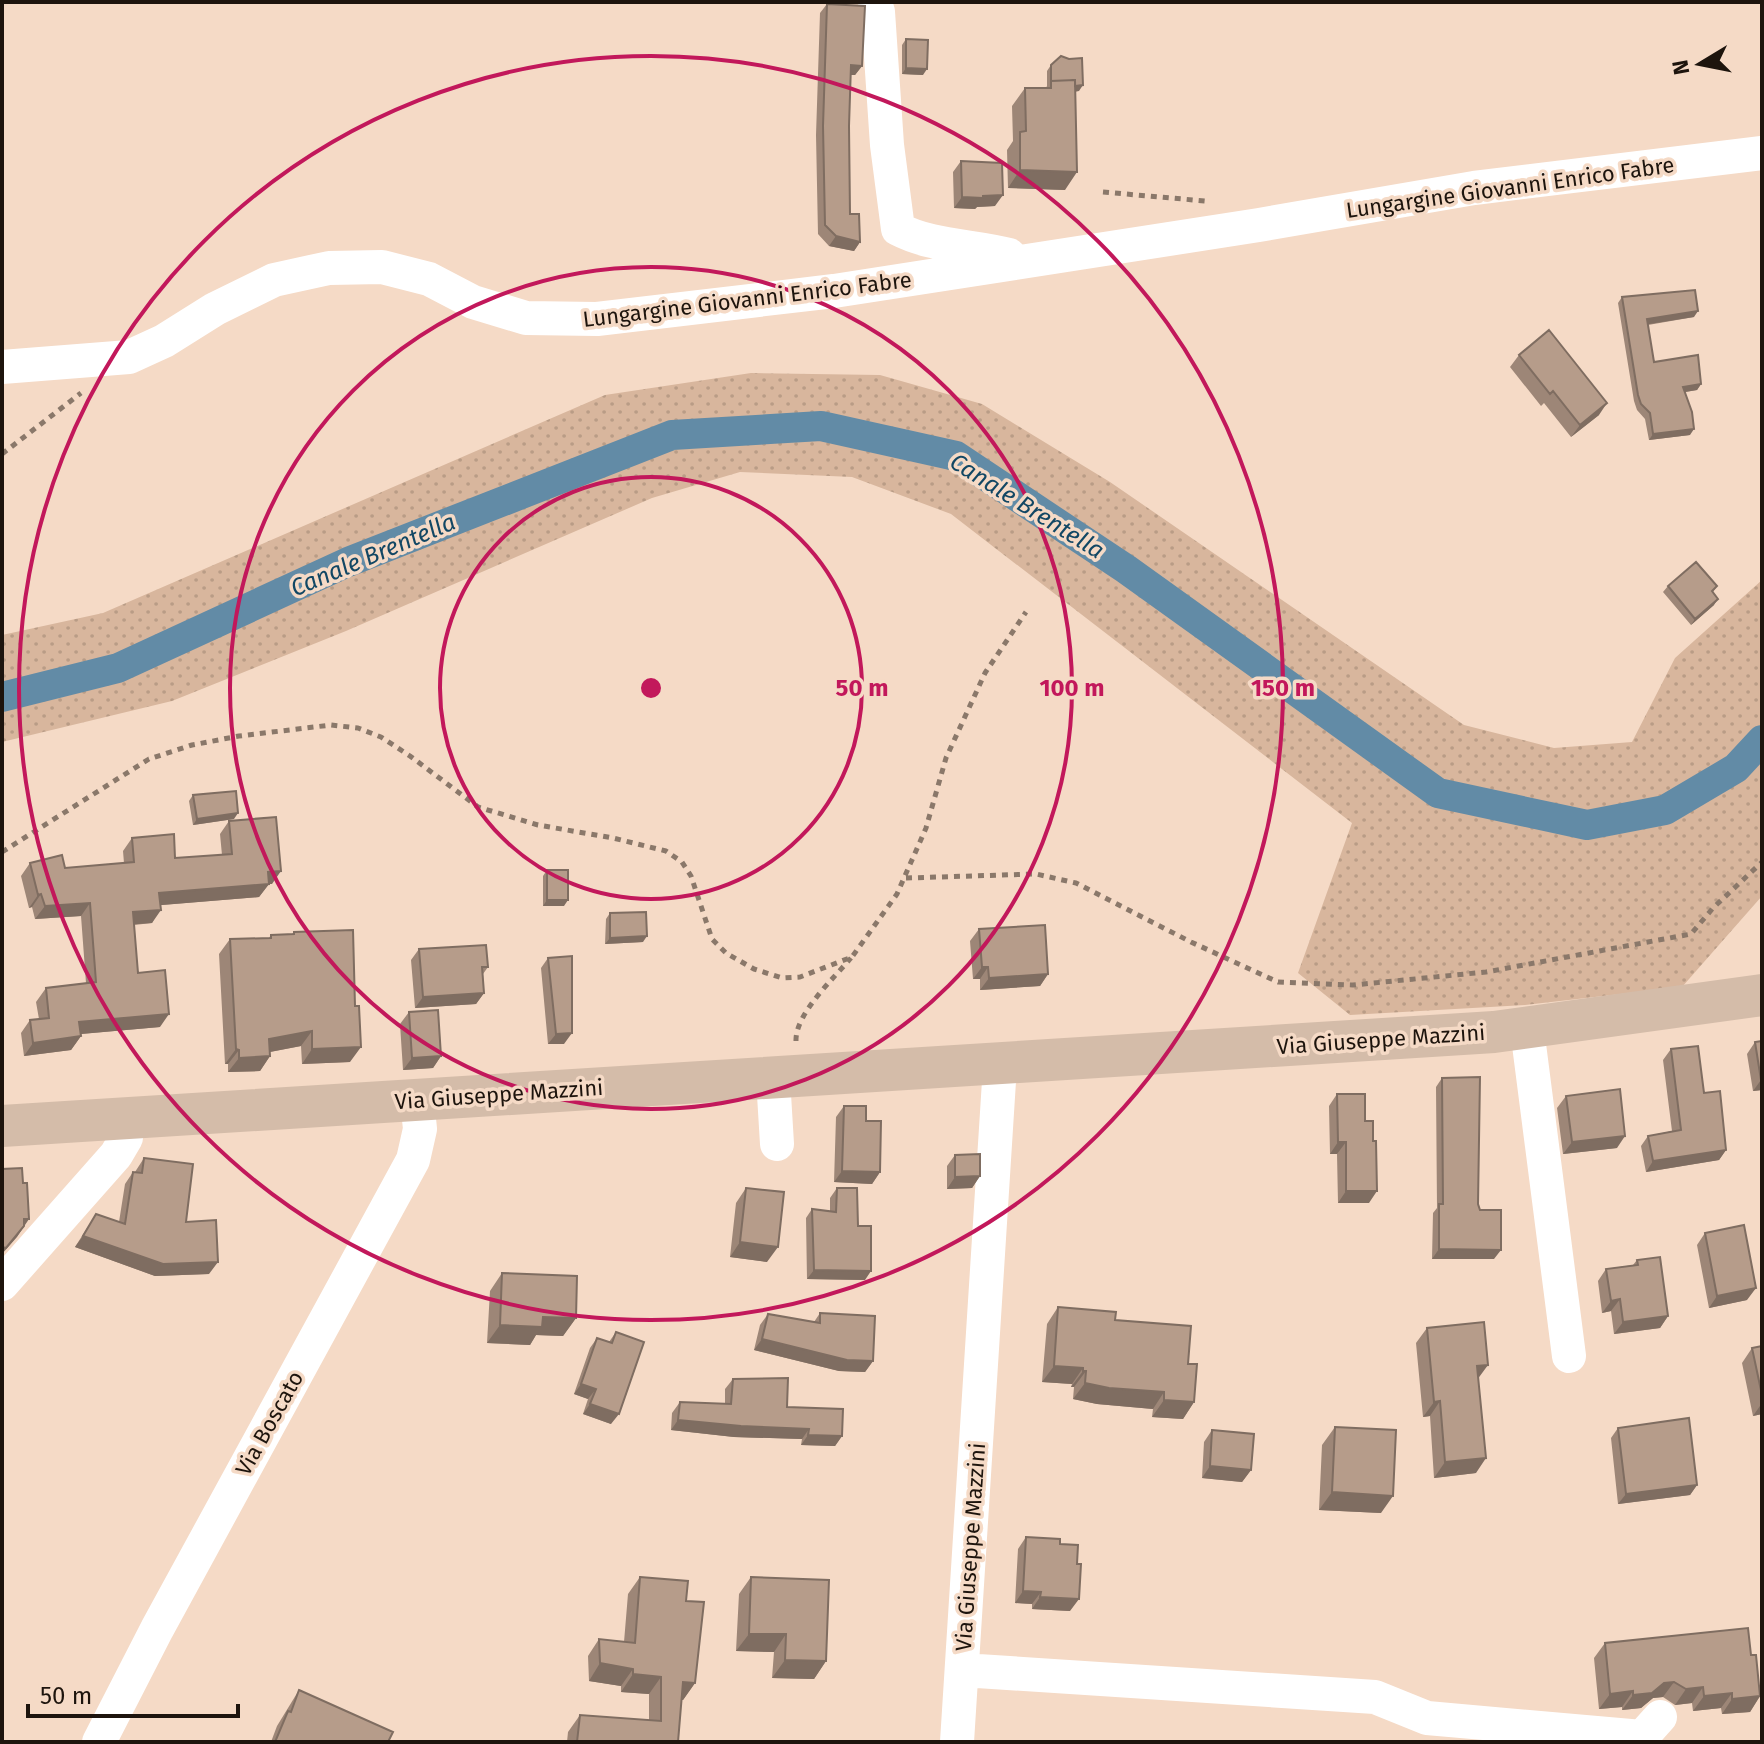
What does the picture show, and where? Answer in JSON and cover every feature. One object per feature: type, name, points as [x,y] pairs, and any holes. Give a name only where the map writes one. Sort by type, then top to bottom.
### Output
[{"type":"main road","name":"Via Giuseppe Mazzini","points":[[2,1126],[1527,1029],[1762,995]]},
{"type":"street","name":"Lungargine Giovanni Enrico Fabre","points":[[875,2],[887,145],[898,229],[919,240],[983,249],[1022,261]]},
{"type":"street","name":"Lungargine Giovanni Enrico Fabre","points":[[2,367],[117,358],[142,352],[215,309],[274,280],[329,268],[382,267],[429,279],[473,302],[526,318],[597,319],[736,304],[1474,188],[1762,153]]},
{"type":"street","points":[[1527,1029],[1569,1356]]},
{"type":"street","name":"Via Giuseppe Mazzini","points":[[957,1742],[999,1081],[996,1064]]},
{"type":"street","points":[[777,1144],[786,1077]]},
{"type":"street","name":"Via Boscato","points":[[99,1742],[157,1629],[413,1160],[420,1129],[417,1099]]},
{"type":"street","points":[[2,1284],[116,1155],[126,1138],[125,1117]]},
{"type":"street","points":[[962,1670],[1375,1697],[1427,1718],[1642,1737],[1660,1717]]},
{"type":"path","points":[[1103,192],[1220,202]]},
{"type":"path","points":[[2,454],[67,403],[112,373],[117,358]]},
{"type":"path","points":[[786,1077],[796,1032],[806,1012],[852,957],[906,878],[926,828],[946,758],[985,673],[1026,612]]},
{"type":"path","points":[[2,852],[149,759],[192,745],[239,736],[331,725],[358,728],[381,737],[410,756],[478,807],[538,825],[666,851],[682,862],[691,876],[712,939],[726,953],[754,969],[782,978],[800,977],[852,957]]},
{"type":"path","points":[[906,878],[1036,874],[1076,883],[1278,982],[1353,985],[1486,972],[1691,934],[1713,908],[1762,862]]},
{"type":"shaded area","points":[[751,373],[880,375],[982,404],[1110,482],[1464,725],[1554,748],[1632,742],[1675,658],[1762,580],[1762,896],[1682,987],[1525,1005],[1350,1015],[1298,973],[1352,823],[951,514],[852,477],[740,472],[652,498],[346,631],[172,701],[2,742],[2,635],[103,613],[605,395]]},
{"type":"building","points":[[827,4],[865,6],[862,66],[851,65],[849,126],[850,214],[859,214],[860,242],[836,236],[825,225],[823,126]]},
{"type":"building","points":[[906,39],[928,40],[927,69],[906,68]]},
{"type":"building","points":[[1061,56],[1082,58],[1083,85],[1075,86],[1075,80],[1051,81],[1051,65]]},
{"type":"building","points":[[1075,80],[1077,172],[1020,170],[1020,132],[1026,131],[1025,88],[1051,88],[1051,81]]},
{"type":"building","points":[[961,161],[1002,163],[1003,195],[962,197]]},
{"type":"building","points":[[1695,290],[1698,311],[1647,319],[1654,362],[1698,355],[1701,384],[1683,387],[1694,429],[1653,434],[1650,413],[1641,404],[1638,395],[1622,297]]},
{"type":"building","points":[[1549,330],[1607,403],[1580,425],[1519,355]]},
{"type":"building","points":[[1696,562],[1717,586],[1712,591],[1718,599],[1695,619],[1668,586]]},
{"type":"building","points":[[236,791],[238,813],[197,819],[193,795]]},
{"type":"building","points":[[276,817],[281,871],[268,872],[269,884],[159,893],[161,910],[133,912],[138,973],[165,970],[169,1014],[79,1022],[81,1036],[33,1043],[30,1020],[49,1018],[46,988],[96,982],[90,903],[45,906],[41,894],[38,895],[30,863],[62,855],[65,868],[134,862],[132,838],[174,834],[175,858],[232,854],[229,821]]},
{"type":"building","points":[[547,870],[568,870],[568,900],[547,900]]},
{"type":"building","points":[[646,912],[647,936],[610,938],[610,913]]},
{"type":"building","points":[[1045,925],[1048,974],[989,978],[988,967],[982,967],[979,929]]},
{"type":"building","points":[[353,930],[355,1006],[359,1006],[361,1047],[312,1049],[312,1031],[269,1039],[270,1056],[239,1058],[230,939]]},
{"type":"building","points":[[486,945],[488,967],[482,967],[484,993],[423,997],[419,949]]},
{"type":"building","points":[[572,956],[572,1033],[556,1034],[548,958]]},
{"type":"building","points":[[438,1010],[441,1056],[412,1058],[409,1012]]},
{"type":"building","points":[[1762,1041],[1762,1080],[1761,1080],[1755,1042]]},
{"type":"building","points":[[1698,1046],[1704,1093],[1720,1091],[1726,1150],[1653,1161],[1648,1136],[1681,1130],[1671,1049]]},
{"type":"building","points":[[1480,1077],[1478,1204],[1480,1210],[1501,1210],[1501,1250],[1439,1249],[1439,1204],[1443,1204],[1442,1078]]},
{"type":"building","points":[[1620,1089],[1625,1136],[1572,1142],[1566,1096]]},
{"type":"building","points":[[1337,1094],[1365,1094],[1365,1121],[1373,1121],[1373,1141],[1376,1141],[1377,1191],[1346,1191],[1346,1142],[1338,1142]]},
{"type":"building","points":[[844,1106],[866,1106],[866,1121],[881,1121],[880,1172],[842,1171]]},
{"type":"building","points":[[980,1154],[980,1176],[955,1177],[955,1155]]},
{"type":"building","points":[[144,1158],[193,1164],[186,1222],[216,1220],[218,1262],[163,1264],[83,1236],[96,1214],[125,1224],[133,1172],[142,1173]]},
{"type":"building","points":[[22,1168],[23,1183],[27,1183],[29,1219],[24,1219],[24,1226],[6,1248],[2,1247],[2,1169]]},
{"type":"building","points":[[746,1188],[784,1192],[778,1247],[740,1242]]},
{"type":"building","points":[[837,1188],[857,1188],[858,1226],[871,1226],[871,1271],[814,1270],[812,1209],[836,1212]]},
{"type":"building","points":[[1744,1225],[1756,1288],[1717,1296],[1705,1233]]},
{"type":"building","points":[[1660,1257],[1668,1316],[1623,1322],[1620,1299],[1611,1301],[1606,1269],[1638,1265],[1637,1260]]},
{"type":"building","points":[[502,1273],[577,1276],[576,1318],[543,1317],[542,1327],[500,1325]]},
{"type":"building","points":[[1058,1307],[1116,1312],[1115,1320],[1191,1326],[1188,1364],[1197,1364],[1194,1402],[1164,1400],[1164,1392],[1085,1383],[1086,1371],[1083,1368],[1054,1366]]},
{"type":"building","points":[[820,1313],[875,1316],[873,1361],[847,1360],[762,1339],[768,1314],[820,1323]]},
{"type":"building","points":[[1484,1322],[1488,1365],[1477,1366],[1486,1458],[1445,1462],[1440,1401],[1434,1402],[1427,1328]]},
{"type":"building","points":[[616,1332],[644,1342],[619,1414],[590,1404],[596,1389],[581,1384],[597,1338],[612,1343]]},
{"type":"building","points":[[1762,1346],[1762,1395],[1752,1348]]},
{"type":"building","points":[[788,1378],[787,1407],[843,1409],[842,1436],[808,1435],[809,1429],[678,1420],[680,1402],[731,1404],[733,1379]]},
{"type":"building","points":[[1689,1418],[1697,1485],[1626,1494],[1618,1428]]},
{"type":"building","points":[[1335,1427],[1396,1430],[1393,1496],[1332,1492]]},
{"type":"building","points":[[1212,1430],[1254,1434],[1251,1470],[1210,1466]]},
{"type":"building","points":[[1026,1537],[1060,1539],[1060,1544],[1078,1545],[1077,1564],[1081,1564],[1079,1599],[1040,1597],[1041,1592],[1023,1591]]},
{"type":"building","points":[[640,1577],[688,1581],[686,1601],[704,1602],[695,1683],[683,1682],[678,1742],[577,1742],[580,1715],[661,1721],[661,1677],[633,1674],[633,1669],[600,1663],[599,1639],[635,1643]]},
{"type":"building","points":[[751,1577],[829,1580],[826,1661],[785,1660],[786,1634],[749,1634]]},
{"type":"building","points":[[1748,1628],[1751,1655],[1756,1655],[1760,1696],[1732,1699],[1732,1693],[1704,1696],[1703,1687],[1686,1689],[1674,1682],[1664,1683],[1652,1693],[1633,1695],[1633,1691],[1610,1694],[1605,1643]]},
{"type":"building","points":[[299,1690],[393,1732],[388,1742],[275,1742]]},
{"type":"waterway","name":"Canale Brentella","points":[[2,697],[118,668],[348,562],[672,435],[821,426],[956,456],[1126,569],[1438,793],[1587,825],[1665,810],[1736,768],[1762,740]]}]
